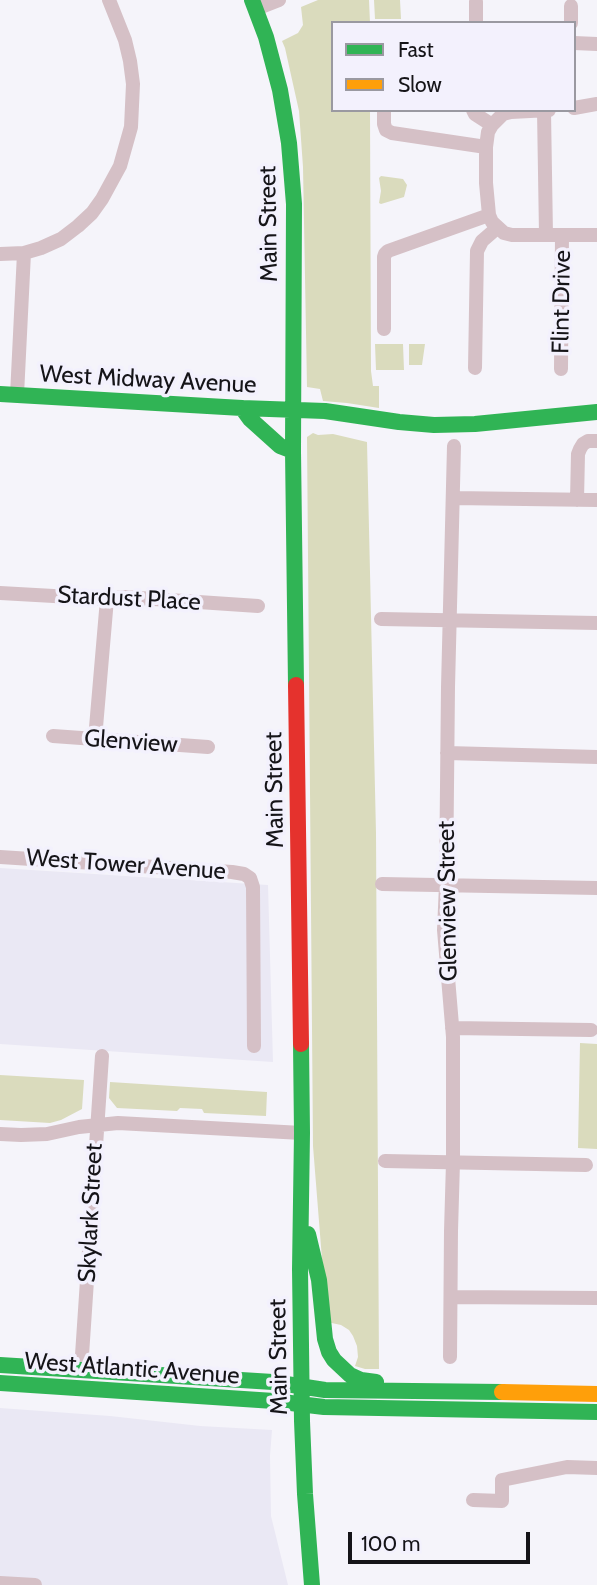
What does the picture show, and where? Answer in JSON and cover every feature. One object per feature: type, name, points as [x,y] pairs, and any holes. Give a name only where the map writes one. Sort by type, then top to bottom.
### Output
[{"type":"street","points":[[0,254],[24,253],[61,239],[78,226],[103,199],[112,183],[131,127],[133,84],[125,40],[109,0]]},
{"type":"street","points":[[254,5],[279,0]]},
{"type":"street","points":[[475,21],[476,2]]},
{"type":"street","name":"Main Street","points":[[254,5],[266,37],[280,90],[294,204],[293,451],[302,1133],[300,1269],[305,1494],[312,1585]]},
{"type":"street","points":[[570,21],[571,6]]},
{"type":"street","points":[[576,43],[597,44]]},
{"type":"street","points":[[576,108],[597,104]]},
{"type":"street","points":[[384,112],[386,130],[392,133],[486,147]]},
{"type":"street","points":[[474,112],[492,125]]},
{"type":"street","points":[[475,368],[477,251],[493,221],[486,183],[488,132],[503,114],[514,112]]},
{"type":"street","points":[[546,112],[546,235]]},
{"type":"street","points":[[493,221],[512,235],[597,235]]},
{"type":"street","points":[[384,329],[384,257],[388,251],[493,221]]},
{"type":"street","name":"Flint Drive","points":[[561,369],[562,235]]},
{"type":"street","points":[[17,395],[24,253]]},
{"type":"street","name":"West Midway Avenue","points":[[0,394],[325,411],[399,422],[454,425],[597,412]]},
{"type":"street","points":[[242,408],[250,419],[280,446],[293,451]]},
{"type":"street","points":[[577,500],[578,454],[583,444],[593,441]]},
{"type":"street","name":"Glenview Street","points":[[450,1357],[452,1028],[444,930],[454,446]]},
{"type":"street","points":[[453,498],[597,500]]},
{"type":"street","name":"Stardust Place","points":[[0,593],[107,599],[124,597],[258,606]]},
{"type":"street","points":[[95,739],[107,599]]},
{"type":"street","points":[[381,619],[597,623]]},
{"type":"street","name":"Glenview","points":[[54,736],[208,747]]},
{"type":"street","points":[[447,752],[597,757]]},
{"type":"street","name":"West Tower Avenue","points":[[0,857],[232,872],[250,878],[253,887],[254,1046]]},
{"type":"street","points":[[382,884],[597,888]]},
{"type":"street","points":[[452,1028],[591,1030]]},
{"type":"street","name":"Skylark Street","points":[[81,1370],[102,1056]]},
{"type":"street","points":[[0,1134],[47,1134],[97,1124],[118,1123],[302,1133]]},
{"type":"street","points":[[385,1161],[586,1166]]},
{"type":"street","points":[[301,1206],[319,1280],[325,1339],[334,1360],[350,1375],[372,1382],[534,1385],[542,1393],[597,1394]]},
{"type":"street","points":[[451,1297],[597,1298]]},
{"type":"street","name":"West Atlantic Avenue","points":[[0,1364],[274,1382],[324,1390],[542,1393]]},
{"type":"street","name":"West Atlantic Avenue","points":[[0,1383],[252,1399],[324,1407],[597,1412]]},
{"type":"street","points":[[473,1500],[502,1501],[502,1480],[567,1467],[597,1468]]},
{"type":"street","points":[[0,1583],[35,1585]]},
{"type":"shaded area","points":[[0,868],[268,885],[273,1062],[0,1044]]},
{"type":"shaded area","points":[[0,1408],[272,1430],[271,1516],[288,1585],[0,1585]]},
{"type":"green space","points":[[318,0],[369,0],[370,21],[331,21],[331,112],[370,112],[371,371],[373,386],[379,386],[379,408],[323,401],[320,389],[307,387],[303,167],[299,111],[282,41],[298,33],[303,25],[301,7]]},
{"type":"green space","points":[[374,0],[400,0],[401,19],[375,19]]},
{"type":"green space","points":[[381,176],[403,179],[407,185],[404,197],[379,203]]},
{"type":"green space","points":[[375,344],[403,344],[404,370],[376,370]]},
{"type":"green space","points":[[409,344],[425,344],[422,365],[409,365]]},
{"type":"green space","points":[[313,433],[333,434],[367,442],[376,833],[379,1369],[355,1366],[358,1357],[353,1336],[341,1325],[327,1322],[313,1146],[307,437]]},
{"type":"green space","points":[[580,1043],[597,1044],[597,1149],[578,1148]]},
{"type":"green space","points":[[0,1075],[84,1080],[82,1109],[50,1123],[0,1120]]},
{"type":"green space","points":[[110,1082],[267,1092],[266,1116],[204,1113],[202,1109],[180,1108],[177,1111],[117,1108],[109,1098]]},
{"type":"traffic: fast","points":[[252,0],[266,37],[280,90],[289,143],[294,204],[296,685]]},
{"type":"traffic: fast","points":[[0,394],[325,411],[434,425],[475,424],[597,412]]},
{"type":"traffic: fast","points":[[242,408],[250,419],[280,446],[293,451]]},
{"type":"traffic: fast","points":[[301,1044],[302,1421],[312,1585]]},
{"type":"traffic: fast","points":[[308,1234],[319,1280],[325,1339],[329,1352],[350,1375],[376,1382]]},
{"type":"traffic: fast","points":[[0,1365],[273,1382],[325,1390],[502,1392]]},
{"type":"traffic: fast","points":[[0,1383],[274,1401],[324,1407],[597,1412]]},
{"type":"traffic: slow","points":[[502,1392],[597,1394]]},
{"type":"traffic: jam","points":[[296,685],[301,1044]]}]
